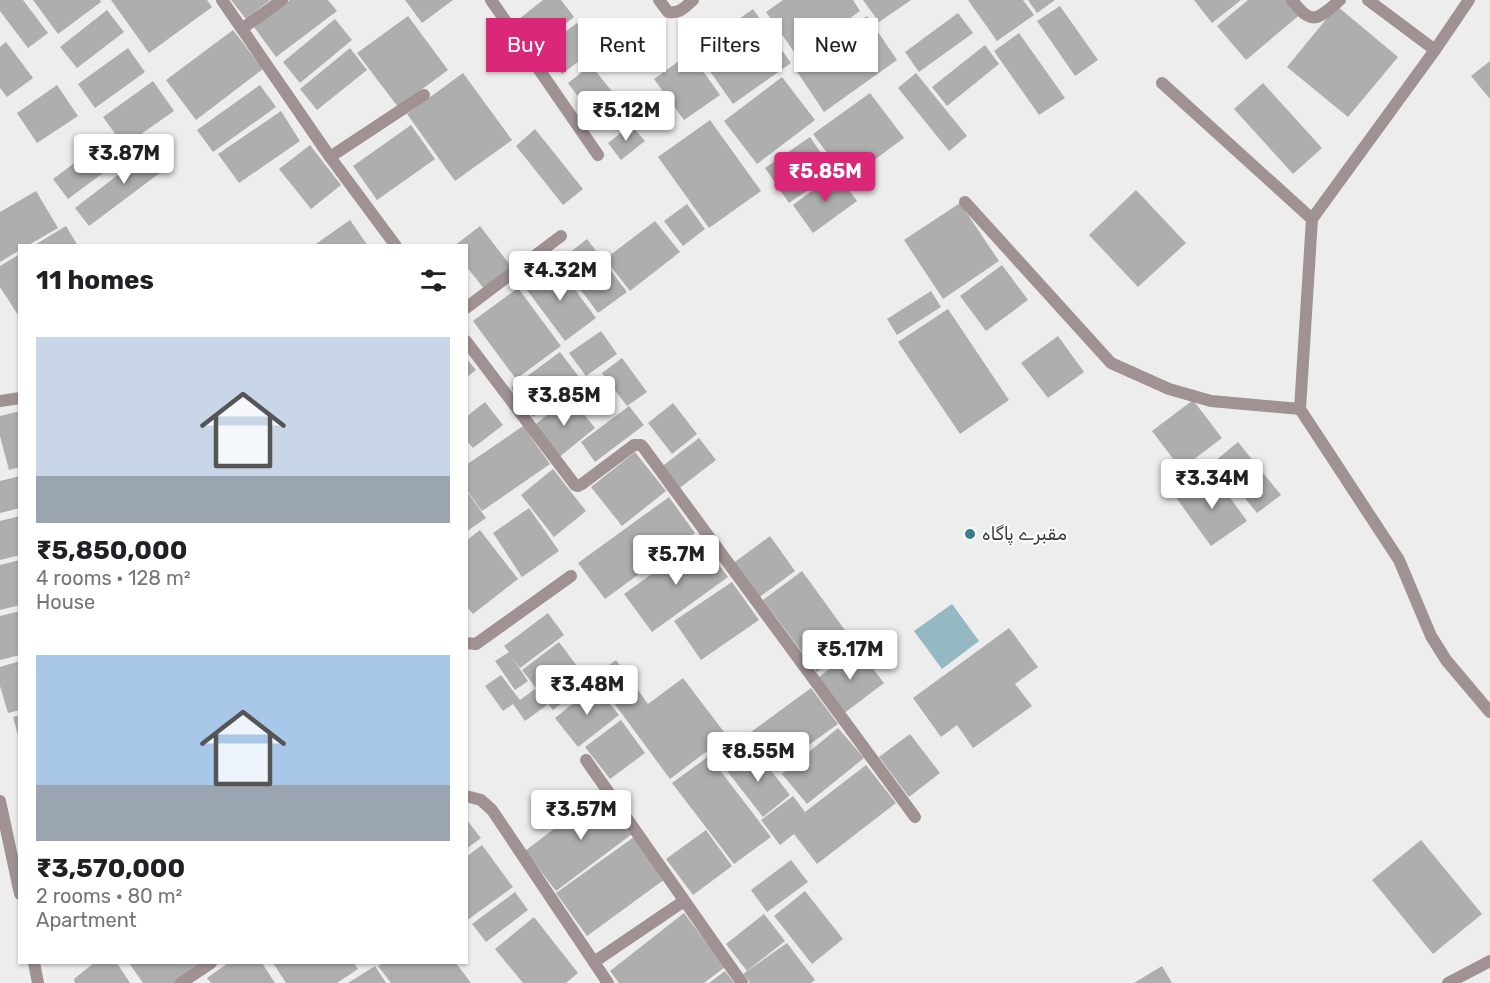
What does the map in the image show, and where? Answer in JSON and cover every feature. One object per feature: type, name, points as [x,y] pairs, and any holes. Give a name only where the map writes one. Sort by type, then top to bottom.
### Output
[{"type":"street","points":[[222,0],[330,157],[395,244]]},
{"type":"street","points":[[243,28],[282,0]]},
{"type":"street","points":[[491,0],[598,155]]},
{"type":"street","points":[[659,0],[668,12],[674,13],[693,0]]},
{"type":"street","points":[[1292,0],[1305,16],[1311,17],[1323,14],[1340,0]]},
{"type":"street","points":[[1368,0],[1435,50]]},
{"type":"street","points":[[1468,0],[1435,50],[1312,219],[1300,410],[1399,560],[1431,636],[1446,660],[1490,712]]},
{"type":"street","points":[[1162,83],[1312,219]]},
{"type":"street","points":[[330,157],[424,95]]},
{"type":"street","points":[[965,202],[1111,363],[1169,389],[1210,401],[1300,410]]},
{"type":"street","points":[[468,306],[561,236]]},
{"type":"street","points":[[468,344],[574,485],[582,484],[634,445],[641,444],[915,817]]},
{"type":"street","points":[[0,401],[18,398]]},
{"type":"street","points":[[468,643],[476,644],[571,576]]},
{"type":"street","points":[[586,760],[742,983]]},
{"type":"street","points":[[468,797],[481,800],[492,810],[608,983]]},
{"type":"street","points":[[0,801],[17,865]]},
{"type":"street","points":[[594,962],[684,901]]},
{"type":"street","points":[[1449,983],[1490,961]]},
{"type":"street","points":[[34,964],[38,983]]},
{"type":"street","points":[[181,983],[210,964]]},
{"type":"water","points":[[952,604],[979,641],[942,669],[914,631]]},
{"type":"building","points":[[0,0],[23,0],[48,33],[28,48],[0,11]]},
{"type":"building","points":[[33,0],[100,0],[101,2],[58,34]]},
{"type":"building","points":[[111,0],[207,0],[212,7],[149,53]]},
{"type":"building","points":[[231,0],[270,0],[246,19]]},
{"type":"building","points":[[290,0],[328,0],[337,11],[276,57],[254,27]]},
{"type":"building","points":[[405,0],[453,0],[422,23]]},
{"type":"building","points":[[543,0],[561,0],[574,17],[566,23],[566,18],[520,18]]},
{"type":"building","points":[[783,0],[853,0],[860,11],[850,18],[794,18],[794,52],[782,35],[782,18],[770,18],[766,12]]},
{"type":"building","points":[[863,0],[911,0],[879,22]]},
{"type":"building","points":[[968,0],[1023,0],[1034,15],[997,41]]},
{"type":"building","points":[[1028,0],[1055,0],[1037,13]]},
{"type":"building","points":[[1194,0],[1241,0],[1212,23]]},
{"type":"building","points":[[1248,0],[1291,0],[1302,13],[1246,60],[1217,26]]},
{"type":"building","points":[[1060,6],[1098,60],[1075,76],[1037,21]]},
{"type":"building","points":[[1337,6],[1398,57],[1348,117],[1287,67]]},
{"type":"building","points":[[753,9],[759,18],[740,18]]},
{"type":"building","points":[[107,10],[124,32],[77,68],[60,47]]},
{"type":"building","points":[[958,13],[973,33],[919,72],[905,52]]},
{"type":"building","points":[[408,16],[448,70],[398,107],[357,53]]},
{"type":"building","points":[[335,19],[352,40],[300,83],[283,62]]},
{"type":"building","points":[[578,24],[578,62],[566,71],[566,31]]},
{"type":"building","points":[[233,30],[263,69],[196,120],[166,80]]},
{"type":"building","points":[[878,32],[897,60],[824,112],[797,72],[878,72]]},
{"type":"building","points":[[1019,33],[1065,98],[1039,115],[994,51]]},
{"type":"building","points":[[6,42],[33,78],[7,97],[0,88],[0,47]]},
{"type":"building","points":[[985,45],[999,64],[947,106],[932,87]]},
{"type":"building","points":[[128,48],[145,72],[95,108],[78,84]]},
{"type":"building","points":[[350,48],[367,70],[317,110],[300,89]]},
{"type":"building","points":[[782,50],[791,63],[782,69]]},
{"type":"building","points":[[1490,61],[1490,99],[1471,76]]},
{"type":"building","points":[[678,62],[678,72],[704,72],[720,95],[684,120],[654,79]]},
{"type":"building","points":[[582,72],[597,72],[614,94],[590,113],[568,83]]},
{"type":"building","points":[[710,72],[778,72],[733,104]]},
{"type":"building","points":[[463,73],[512,140],[455,181],[407,114]]},
{"type":"building","points":[[916,73],[967,136],[949,151],[898,88]]},
{"type":"building","points":[[782,77],[815,120],[757,164],[724,121]]},
{"type":"building","points":[[153,81],[174,111],[124,146],[103,117]]},
{"type":"building","points":[[1263,83],[1322,148],[1293,174],[1234,109]]},
{"type":"building","points":[[57,85],[78,116],[37,143],[17,113]]},
{"type":"building","points":[[260,85],[276,107],[213,152],[197,130]]},
{"type":"building","points":[[870,93],[904,138],[847,180],[813,134]]},
{"type":"building","points":[[281,111],[300,141],[239,183],[218,154]]},
{"type":"building","points":[[710,120],[761,191],[709,228],[658,157]]},
{"type":"building","points":[[411,125],[435,159],[377,200],[353,166]]},
{"type":"building","points":[[631,125],[645,141],[621,160],[608,143]]},
{"type":"building","points":[[535,129],[583,189],[563,205],[516,146]]},
{"type":"building","points":[[112,135],[127,155],[68,199],[53,179]]},
{"type":"building","points":[[810,137],[834,172],[789,203],[765,168]]},
{"type":"building","points":[[158,144],[173,163],[89,226],[75,208]]},
{"type":"building","points":[[310,145],[341,185],[311,209],[279,169]]},
{"type":"building","points":[[836,173],[857,201],[813,233],[793,205]]},
{"type":"building","points":[[1136,190],[1186,243],[1138,287],[1089,235]]},
{"type":"building","points":[[36,191],[58,228],[30,244],[18,244],[18,251],[0,262],[0,212]]},
{"type":"building","points":[[960,203],[999,261],[943,299],[904,240]]},
{"type":"building","points":[[687,204],[705,229],[683,246],[664,221]]},
{"type":"building","points":[[350,220],[367,244],[316,244]]},
{"type":"building","points":[[655,221],[680,252],[630,291],[605,259]]},
{"type":"building","points":[[66,226],[77,244],[36,244]]},
{"type":"building","points":[[480,226],[513,269],[485,290],[468,269],[468,244],[457,244]]},
{"type":"building","points":[[587,239],[627,292],[598,313],[559,261]]},
{"type":"building","points":[[18,255],[18,315],[0,287],[0,266]]},
{"type":"building","points":[[555,263],[596,318],[565,341],[524,286]]},
{"type":"building","points":[[1002,265],[1028,300],[986,331],[960,296]]},
{"type":"building","points":[[518,288],[561,346],[516,379],[473,321]]},
{"type":"building","points":[[931,291],[941,307],[897,335],[887,319]]},
{"type":"building","points":[[948,309],[1009,400],[960,434],[898,342]]},
{"type":"building","points":[[601,331],[617,354],[586,376],[569,353]]},
{"type":"building","points":[[1058,336],[1084,372],[1048,398],[1021,363]]},
{"type":"building","points":[[560,352],[582,381],[533,417],[511,388]]},
{"type":"building","points":[[622,358],[647,392],[627,406],[602,373]]},
{"type":"building","points":[[468,360],[476,370],[468,376]]},
{"type":"building","points":[[570,397],[595,428],[558,458],[532,427]]},
{"type":"building","points":[[1193,400],[1222,438],[1181,469],[1152,431]]},
{"type":"building","points":[[485,402],[503,425],[473,448],[468,442],[468,415]]},
{"type":"building","points":[[673,403],[697,434],[672,454],[648,423]]},
{"type":"building","points":[[629,406],[644,425],[595,462],[581,442]]},
{"type":"building","points":[[18,412],[18,468],[9,470],[0,436],[0,416]]},
{"type":"building","points":[[523,426],[550,464],[482,511],[468,492],[468,464]]},
{"type":"building","points":[[699,438],[716,460],[677,490],[660,468]]},
{"type":"building","points":[[1238,442],[1281,495],[1257,513],[1215,461]]},
{"type":"building","points":[[635,452],[666,491],[622,526],[591,487]]},
{"type":"building","points":[[553,469],[586,511],[554,537],[521,495]]},
{"type":"building","points":[[1212,473],[1247,521],[1211,546],[1177,499]]},
{"type":"building","points":[[18,476],[18,508],[0,513],[0,481]]},
{"type":"building","points":[[468,494],[486,518],[468,531]]},
{"type":"building","points":[[669,497],[695,533],[605,599],[578,563]]},
{"type":"building","points":[[529,508],[559,551],[522,577],[493,533]]},
{"type":"building","points":[[18,516],[18,556],[0,560],[0,521]]},
{"type":"building","points":[[480,530],[518,579],[473,614],[468,608],[468,539]]},
{"type":"building","points":[[770,536],[795,571],[757,599],[732,564]]},
{"type":"building","points":[[700,539],[728,577],[652,632],[624,594]]},
{"type":"building","points":[[18,560],[18,606],[0,610],[0,565]]},
{"type":"building","points":[[802,571],[855,644],[817,672],[763,600]]},
{"type":"building","points":[[732,582],[759,620],[701,660],[674,621]]},
{"type":"building","points":[[18,612],[18,656],[0,660],[0,616]]},
{"type":"building","points":[[548,613],[564,635],[520,668],[511,656],[528,681],[515,690],[495,661],[509,652],[504,646]]},
{"type":"building","points":[[1009,628],[1038,667],[1015,684],[1032,706],[973,748],[957,725],[941,737],[913,698]]},
{"type":"building","points":[[559,642],[589,682],[553,710],[522,670]]},
{"type":"building","points":[[857,648],[884,683],[843,714],[815,680]]},
{"type":"building","points":[[616,660],[648,704],[683,678],[727,736],[670,779],[594,676]]},
{"type":"building","points":[[18,662],[18,710],[8,713],[0,686],[0,667]]},
{"type":"building","points":[[501,675],[520,700],[535,689],[547,705],[525,721],[513,704],[503,711],[485,686]]},
{"type":"building","points":[[595,686],[619,715],[578,747],[555,718]]},
{"type":"building","points":[[811,688],[838,724],[773,771],[747,735]]},
{"type":"building","points":[[18,716],[18,735],[13,717]]},
{"type":"building","points":[[621,720],[645,753],[610,779],[585,747]]},
{"type":"building","points":[[838,728],[864,758],[807,804],[782,774]]},
{"type":"building","points":[[910,734],[940,773],[909,797],[879,757]]},
{"type":"building","points":[[754,749],[790,795],[763,817],[727,771]]},
{"type":"building","points":[[709,756],[771,837],[734,864],[672,783]]},
{"type":"building","points":[[866,765],[896,803],[817,864],[794,834],[780,845],[761,820],[793,796],[805,812]]},
{"type":"building","points":[[605,790],[636,831],[556,891],[525,851]]},
{"type":"building","points":[[468,822],[481,838],[468,848]]},
{"type":"building","points":[[706,830],[732,866],[693,895],[666,859]]},
{"type":"building","points":[[634,837],[665,879],[587,936],[556,893]]},
{"type":"building","points":[[1421,840],[1482,914],[1433,954],[1372,880]]},
{"type":"building","points":[[482,845],[513,887],[468,920],[468,856]]},
{"type":"building","points":[[791,860],[808,882],[767,912],[751,890]]},
{"type":"building","points":[[805,891],[843,939],[812,964],[774,916]]},
{"type":"building","points":[[515,892],[528,910],[486,942],[472,924]]},
{"type":"building","points":[[684,913],[725,967],[704,983],[619,983],[610,971]]},
{"type":"building","points":[[764,914],[785,941],[747,971],[726,944]]},
{"type":"building","points":[[534,917],[578,973],[566,983],[523,983],[495,949]]},
{"type":"building","points":[[787,943],[815,980],[811,983],[750,983],[743,974]]},
{"type":"building","points":[[93,964],[118,964],[130,983],[75,983],[74,979]]},
{"type":"building","points":[[130,964],[203,964],[175,983],[143,983]]},
{"type":"building","points":[[227,964],[263,964],[275,983],[211,983],[207,978]]},
{"type":"building","points":[[274,964],[355,964],[358,969],[337,983],[286,983]]},
{"type":"building","points":[[381,964],[457,964],[471,983],[391,983],[378,966]]},
{"type":"building","points":[[375,966],[386,983],[348,983]]},
{"type":"building","points":[[1162,966],[1172,983],[1134,983]]},
{"type":"building","points":[[725,971],[734,983],[709,983]]},
{"type":"place","name":"مقبرے پاگاہ","points":[[970,534]]}]
